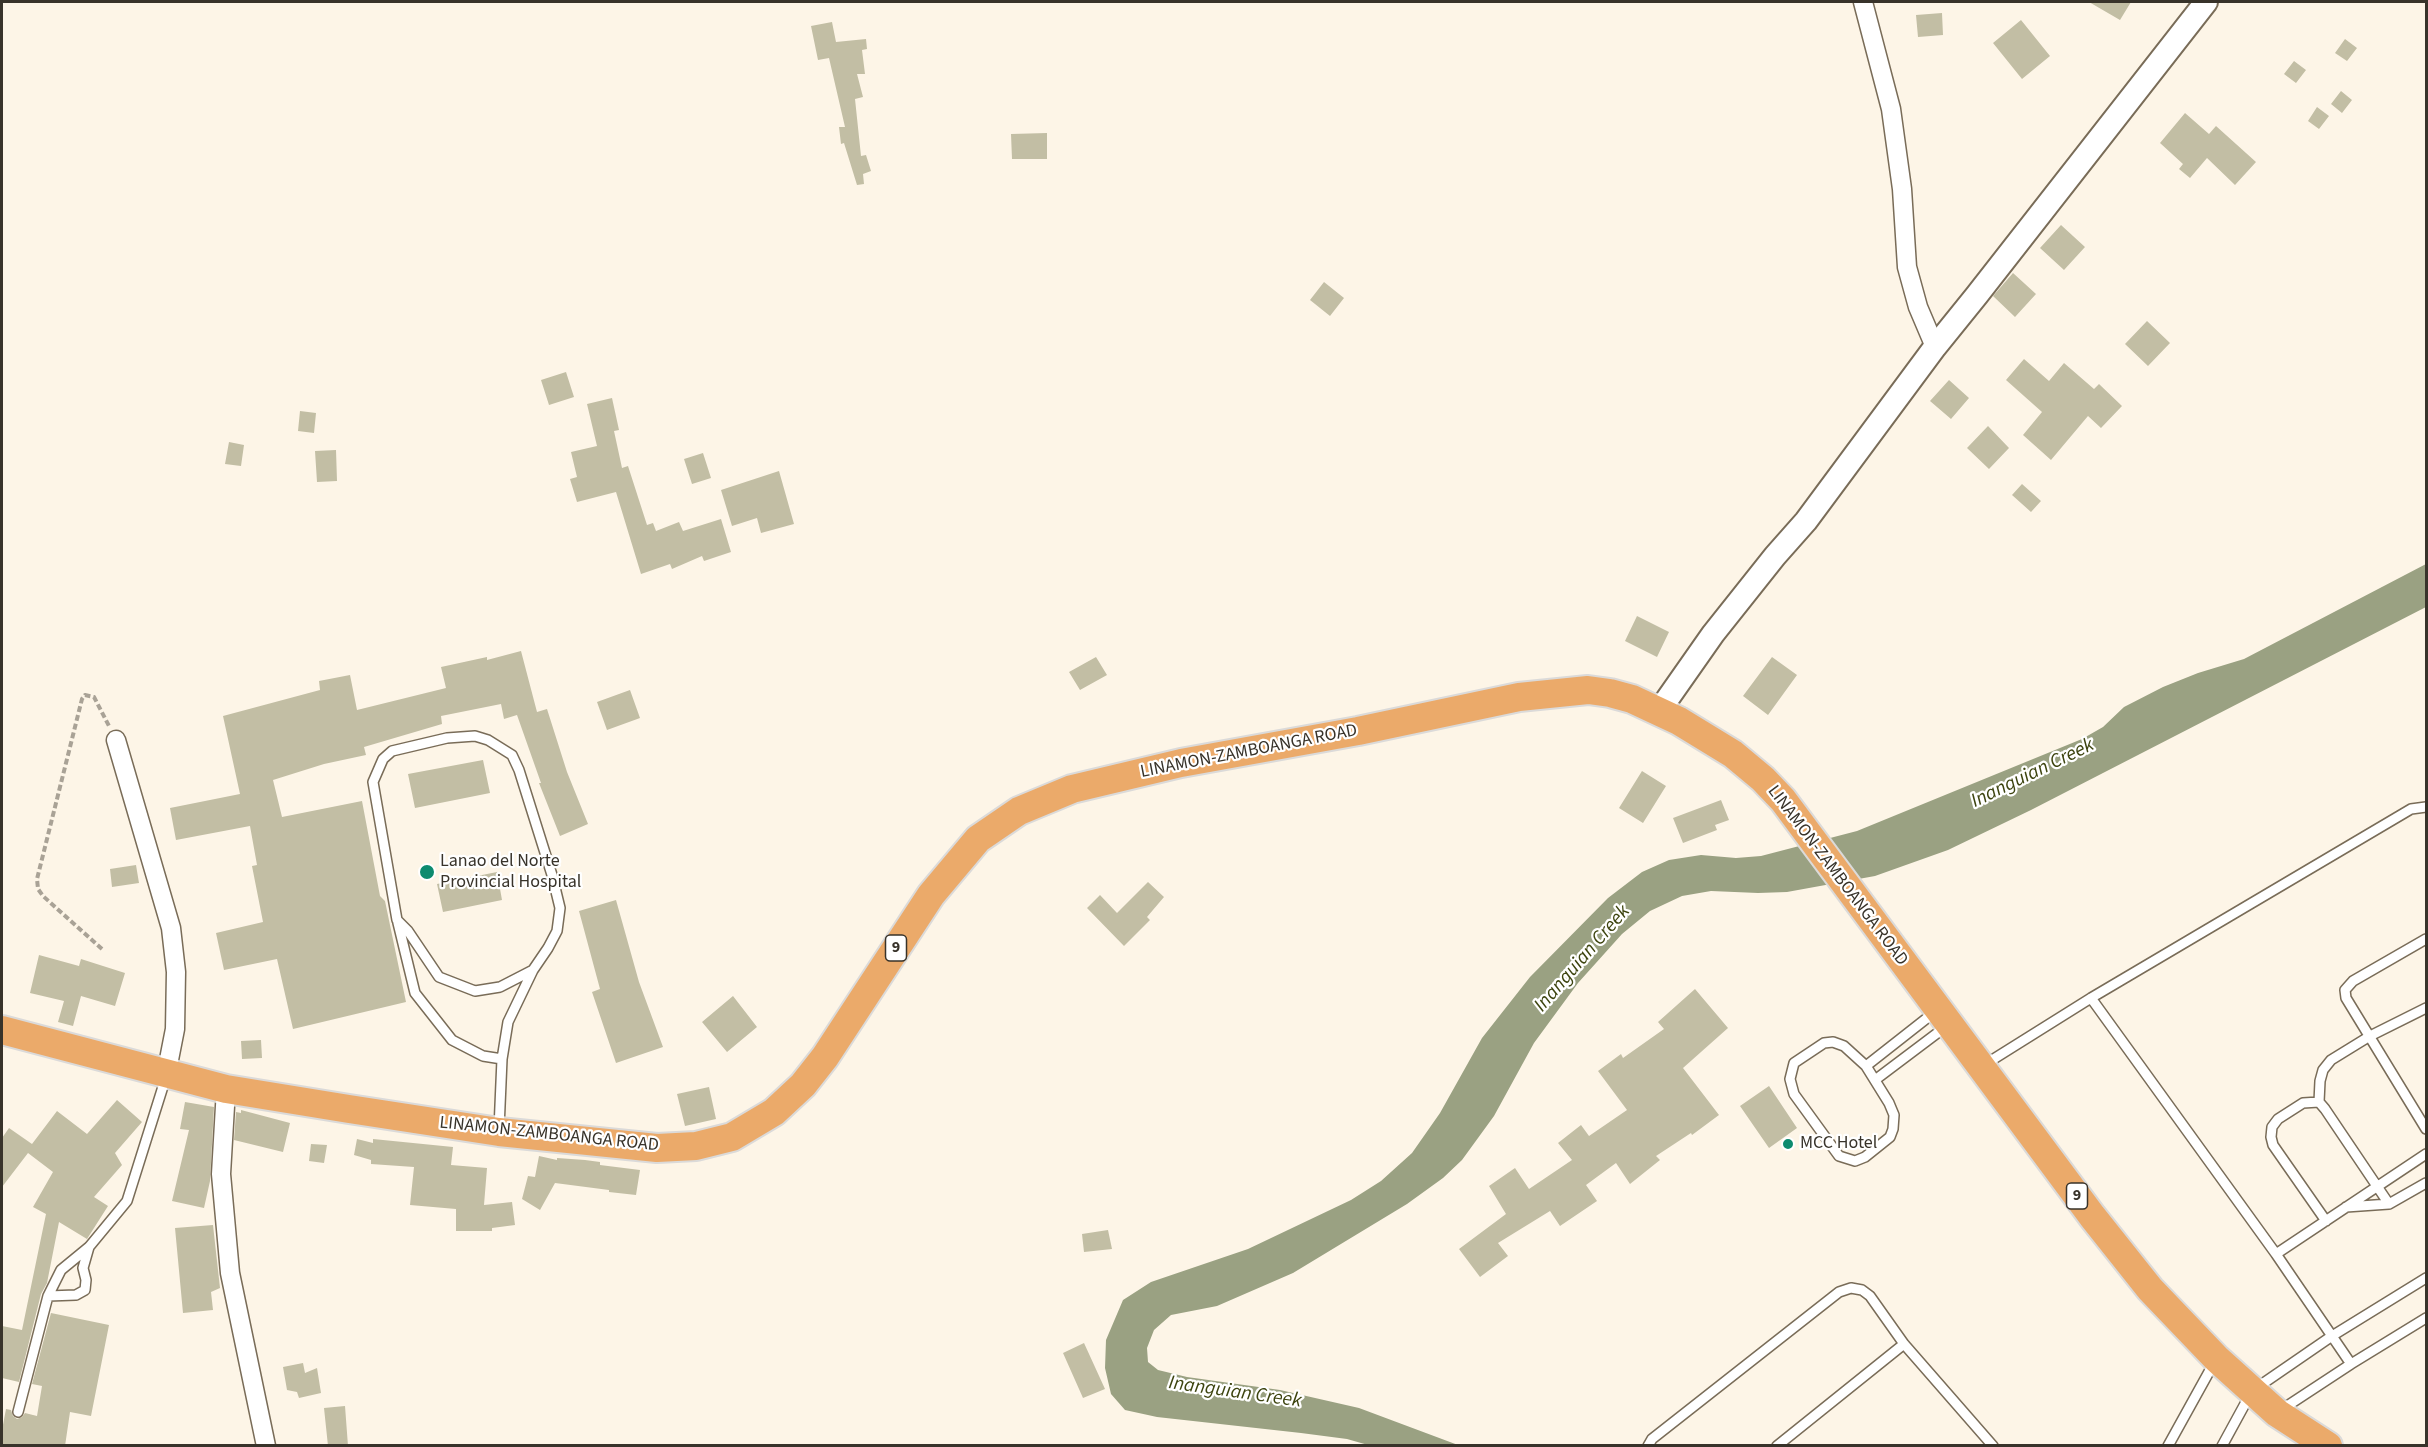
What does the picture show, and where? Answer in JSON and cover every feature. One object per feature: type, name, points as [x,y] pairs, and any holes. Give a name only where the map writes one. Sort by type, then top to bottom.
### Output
[{"type":"highway","name":"LINAMON-ZAMBOANGA ROAD","points":[[2,1030],[226,1089],[499,1132],[657,1148],[696,1146],[732,1137],[774,1112],[803,1085],[825,1057],[931,895],[978,839],[1019,811],[1072,789],[1181,763],[1358,731],[1520,697],[1588,690],[1610,693],[1659,711],[1733,754],[1763,778],[1783,800],[2092,1216],[2150,1289],[2217,1359],[2277,1413],[2328,1446]]},
{"type":"street","points":[[1863,2],[1891,109],[1902,189],[1907,267],[1918,307],[1935,347]]},
{"type":"street","points":[[1659,711],[1713,634],[1774,556],[1806,521],[1935,347],[2206,2]]},
{"type":"street","points":[[116,740],[171,928],[176,972],[175,1029],[166,1075]]},
{"type":"street","points":[[226,1089],[221,1174],[230,1273],[266,1446]]},
{"type":"lane","points":[[499,1132],[502,1059],[508,1022],[533,970],[556,931],[560,908],[519,770],[512,755],[488,740],[462,736],[393,751],[383,759],[376,771],[373,782],[374,795],[387,852],[397,920],[415,993],[452,1040],[483,1056],[502,1059]]},
{"type":"lane","points":[[1982,1066],[2091,998],[2411,809],[2427,807]]},
{"type":"lane","points":[[397,920],[408,931],[439,977],[475,991],[500,987],[533,970]]},
{"type":"lane","points":[[2427,939],[2353,981],[2345,990],[2346,998],[2427,1129]]},
{"type":"lane","points":[[2091,998],[2276,1254],[2351,1364]]},
{"type":"lane","points":[[2389,1204],[2319,1102],[2320,1081],[2331,1060],[2370,1036],[2427,1008]]},
{"type":"lane","points":[[1866,1066],[1943,1017]]},
{"type":"lane","points":[[1875,1080],[1943,1017]]},
{"type":"lane","points":[[1833,1042],[1844,1046],[1866,1066],[1890,1103],[1894,1116],[1893,1129],[1890,1137],[1854,1161],[1844,1159],[1794,1094],[1790,1079],[1794,1063],[1824,1043],[1833,1042]]},
{"type":"lane","points":[[18,1412],[48,1296],[61,1270],[89,1247],[127,1201],[166,1075]]},
{"type":"lane","points":[[2319,1102],[2303,1103],[2278,1119],[2272,1126],[2271,1137],[2273,1145],[2326,1221]]},
{"type":"lane","points":[[2276,1254],[2427,1154]]},
{"type":"lane","points":[[2346,1207],[2389,1204],[2427,1183]]},
{"type":"lane","points":[[48,1296],[76,1295],[85,1290],[86,1280],[83,1268],[89,1247]]},
{"type":"lane","points":[[2222,1446],[2252,1390],[2332,1336],[2427,1278]]},
{"type":"lane","points":[[1648,1446],[1652,1439],[1839,1292],[1851,1288],[1862,1290],[1870,1296],[1904,1344],[1993,1446]]},
{"type":"lane","points":[[2277,1413],[2351,1364],[2427,1318]]},
{"type":"lane","points":[[1777,1446],[1904,1344]]},
{"type":"lane","points":[[2168,1446],[2217,1359]]},
{"type":"path","points":[[102,949],[43,896],[38,889],[37,879],[82,699],[85,695],[94,697],[116,740]]},
{"type":"water","name":"Inanguian Creek","points":[[2426,564],[2426,607],[2031,810],[1948,850],[1875,876],[1787,892],[1711,891],[1682,896],[1650,911],[1622,934],[1578,983],[1534,1043],[1494,1116],[1462,1160],[1443,1178],[1407,1204],[1293,1273],[1217,1306],[1171,1315],[1154,1330],[1147,1348],[1148,1362],[1158,1370],[1187,1377],[1280,1390],[1359,1408],[1458,1445],[1368,1445],[1347,1439],[1157,1417],[1125,1410],[1111,1394],[1105,1368],[1106,1340],[1123,1300],[1151,1282],[1248,1249],[1351,1200],[1381,1181],[1412,1153],[1440,1113],[1482,1038],[1530,977],[1608,898],[1642,872],[1669,860],[1701,855],[1736,858],[1761,856],[1857,831],[2082,739],[2103,727],[2124,707],[2163,687],[2244,659]]},
{"type":"building","points":[[2089,2],[2131,2],[2120,20]]},
{"type":"building","points":[[1942,13],[1943,35],[1918,37],[1916,15]]},
{"type":"building","points":[[2021,20],[2050,56],[2022,79],[1993,43]]},
{"type":"building","points":[[832,22],[836,42],[866,39],[867,49],[862,50],[865,74],[857,74],[863,97],[855,99],[861,156],[866,155],[871,171],[863,174],[864,184],[857,185],[844,143],[841,144],[839,127],[845,127],[829,58],[818,60],[811,26]]},
{"type":"building","points":[[2345,39],[2357,48],[2347,61],[2335,53]]},
{"type":"building","points":[[2294,61],[2306,70],[2296,83],[2284,74]]},
{"type":"building","points":[[2341,91],[2352,100],[2342,113],[2331,104]]},
{"type":"building","points":[[2317,107],[2329,116],[2319,129],[2308,121]]},
{"type":"building","points":[[2185,113],[2209,134],[2216,126],[2256,162],[2235,185],[2207,158],[2190,178],[2179,169],[2183,164],[2160,143]]},
{"type":"building","points":[[1047,133],[1047,159],[1012,159],[1011,134]]},
{"type":"building","points":[[2061,225],[2085,247],[2064,270],[2040,248]]},
{"type":"building","points":[[2013,273],[2036,294],[2015,317],[1993,296]]},
{"type":"building","points":[[1324,282],[1344,298],[1330,316],[1310,300]]},
{"type":"building","points":[[2147,321],[2170,343],[2148,366],[2125,344]]},
{"type":"building","points":[[2024,359],[2049,381],[2064,363],[2094,389],[2099,384],[2122,406],[2101,428],[2088,416],[2051,460],[2023,435],[2042,412],[2006,380]]},
{"type":"building","points":[[566,372],[574,397],[549,405],[541,380]]},
{"type":"building","points":[[1949,380],[1969,398],[1951,419],[1930,401]]},
{"type":"building","points":[[612,398],[619,430],[614,431],[622,468],[628,466],[647,525],[653,523],[656,531],[679,522],[683,531],[721,519],[731,552],[704,561],[702,556],[672,569],[670,564],[641,574],[616,492],[577,502],[570,479],[577,477],[571,452],[597,446],[587,404]]},
{"type":"building","points":[[300,411],[316,413],[314,433],[298,431]]},
{"type":"building","points":[[1988,426],[2009,448],[1989,469],[1967,448]]},
{"type":"building","points":[[229,442],[244,445],[241,466],[225,464]]},
{"type":"building","points":[[336,450],[337,481],[317,482],[315,451]]},
{"type":"building","points":[[703,453],[711,478],[692,484],[684,459]]},
{"type":"building","points":[[779,471],[794,524],[761,533],[757,518],[732,526],[721,490]]},
{"type":"building","points":[[2022,484],[2041,501],[2031,512],[2012,495]]},
{"type":"building","points":[[1637,616],[1669,632],[1657,657],[1625,641]]},
{"type":"building","points":[[521,651],[537,712],[547,709],[567,772],[588,824],[560,836],[539,783],[541,783],[517,715],[504,719],[501,704],[441,716],[442,724],[364,747],[366,755],[324,764],[273,780],[282,817],[362,801],[380,896],[385,901],[406,1002],[293,1029],[277,959],[224,970],[216,933],[263,922],[252,866],[257,865],[250,826],[176,840],[170,808],[240,794],[223,716],[320,690],[319,681],[350,675],[357,710],[446,688],[441,667],[487,657],[487,660]]},
{"type":"building","points":[[1096,657],[1107,675],[1080,690],[1069,672]]},
{"type":"building","points":[[1772,657],[1797,675],[1768,715],[1743,696]]},
{"type":"building","points":[[630,690],[640,718],[607,730],[597,702]]},
{"type":"building","points":[[483,760],[490,793],[415,808],[408,774]]},
{"type":"building","points":[[1642,771],[1666,786],[1643,823],[1619,808]]},
{"type":"building","points":[[1721,800],[1729,820],[1715,825],[1717,830],[1683,843],[1673,818]]},
{"type":"building","points":[[136,865],[139,883],[112,887],[110,869]]},
{"type":"building","points":[[497,872],[502,900],[443,912],[437,884]]},
{"type":"building","points":[[1148,882],[1164,897],[1147,917],[1150,920],[1124,946],[1087,908],[1100,895],[1117,913]]},
{"type":"building","points":[[616,900],[639,982],[663,1047],[616,1063],[592,992],[600,989],[579,911]]},
{"type":"building","points":[[39,955],[79,966],[81,959],[125,973],[115,1006],[81,996],[73,1026],[58,1022],[64,1001],[30,993]]},
{"type":"building","points":[[1695,989],[1728,1028],[1683,1068],[1719,1115],[1692,1135],[1691,1133],[1656,1156],[1660,1160],[1630,1184],[1616,1163],[1586,1185],[1597,1201],[1560,1226],[1550,1211],[1498,1243],[1508,1256],[1480,1277],[1459,1249],[1506,1214],[1489,1186],[1515,1168],[1529,1189],[1572,1160],[1558,1143],[1581,1125],[1589,1136],[1627,1110],[1598,1071],[1621,1054],[1623,1058],[1664,1029],[1658,1022]]},
{"type":"building","points":[[733,996],[757,1027],[727,1052],[702,1022]]},
{"type":"building","points":[[261,1040],[262,1058],[242,1059],[241,1041]]},
{"type":"building","points":[[1769,1086],[1797,1128],[1769,1148],[1740,1106]]},
{"type":"building","points":[[709,1087],[716,1119],[685,1126],[677,1094]]},
{"type":"building","points":[[117,1100],[142,1122],[115,1153],[122,1165],[94,1197],[108,1206],[87,1239],[59,1222],[47,1283],[41,1294],[19,1382],[2,1378],[2,1326],[22,1330],[46,1214],[33,1207],[53,1172],[28,1153],[2,1187],[2,1138],[9,1128],[32,1144],[57,1111],[87,1134]]},
{"type":"building","points":[[185,1102],[214,1107],[210,1181],[204,1208],[172,1201],[189,1130],[180,1129]]},
{"type":"building","points":[[241,1110],[290,1123],[283,1152],[234,1140],[236,1112],[241,1113]]},
{"type":"building","points":[[357,1139],[373,1143],[373,1139],[453,1147],[451,1165],[487,1168],[484,1205],[512,1202],[515,1225],[492,1228],[492,1231],[456,1231],[456,1209],[410,1205],[414,1167],[371,1164],[371,1160],[354,1155]]},
{"type":"building","points":[[311,1144],[327,1145],[324,1163],[309,1161]]},
{"type":"building","points":[[539,1156],[557,1160],[557,1158],[600,1162],[600,1165],[640,1170],[636,1195],[555,1183],[540,1210],[522,1199],[528,1176],[535,1177]]},
{"type":"building","points":[[213,1225],[220,1288],[211,1292],[213,1310],[183,1313],[175,1228]]},
{"type":"building","points":[[1108,1230],[1112,1249],[1084,1252],[1082,1234]]},
{"type":"building","points":[[51,1313],[109,1325],[91,1416],[70,1412],[65,1446],[2,1446],[6,1409],[11,1410],[17,1419],[25,1413],[37,1416],[42,1386],[32,1384]]},
{"type":"building","points":[[1084,1343],[1105,1389],[1083,1398],[1063,1353]]},
{"type":"building","points":[[303,1363],[305,1373],[317,1368],[321,1393],[299,1398],[297,1392],[287,1390],[283,1367]]},
{"type":"building","points":[[345,1406],[348,1446],[328,1446],[324,1408]]},
{"type":"place","name":"Lanao del Norte Provincial Hospital","points":[[427,872]]},
{"type":"place","name":"MCC Hotel","points":[[1788,1144]]}]
